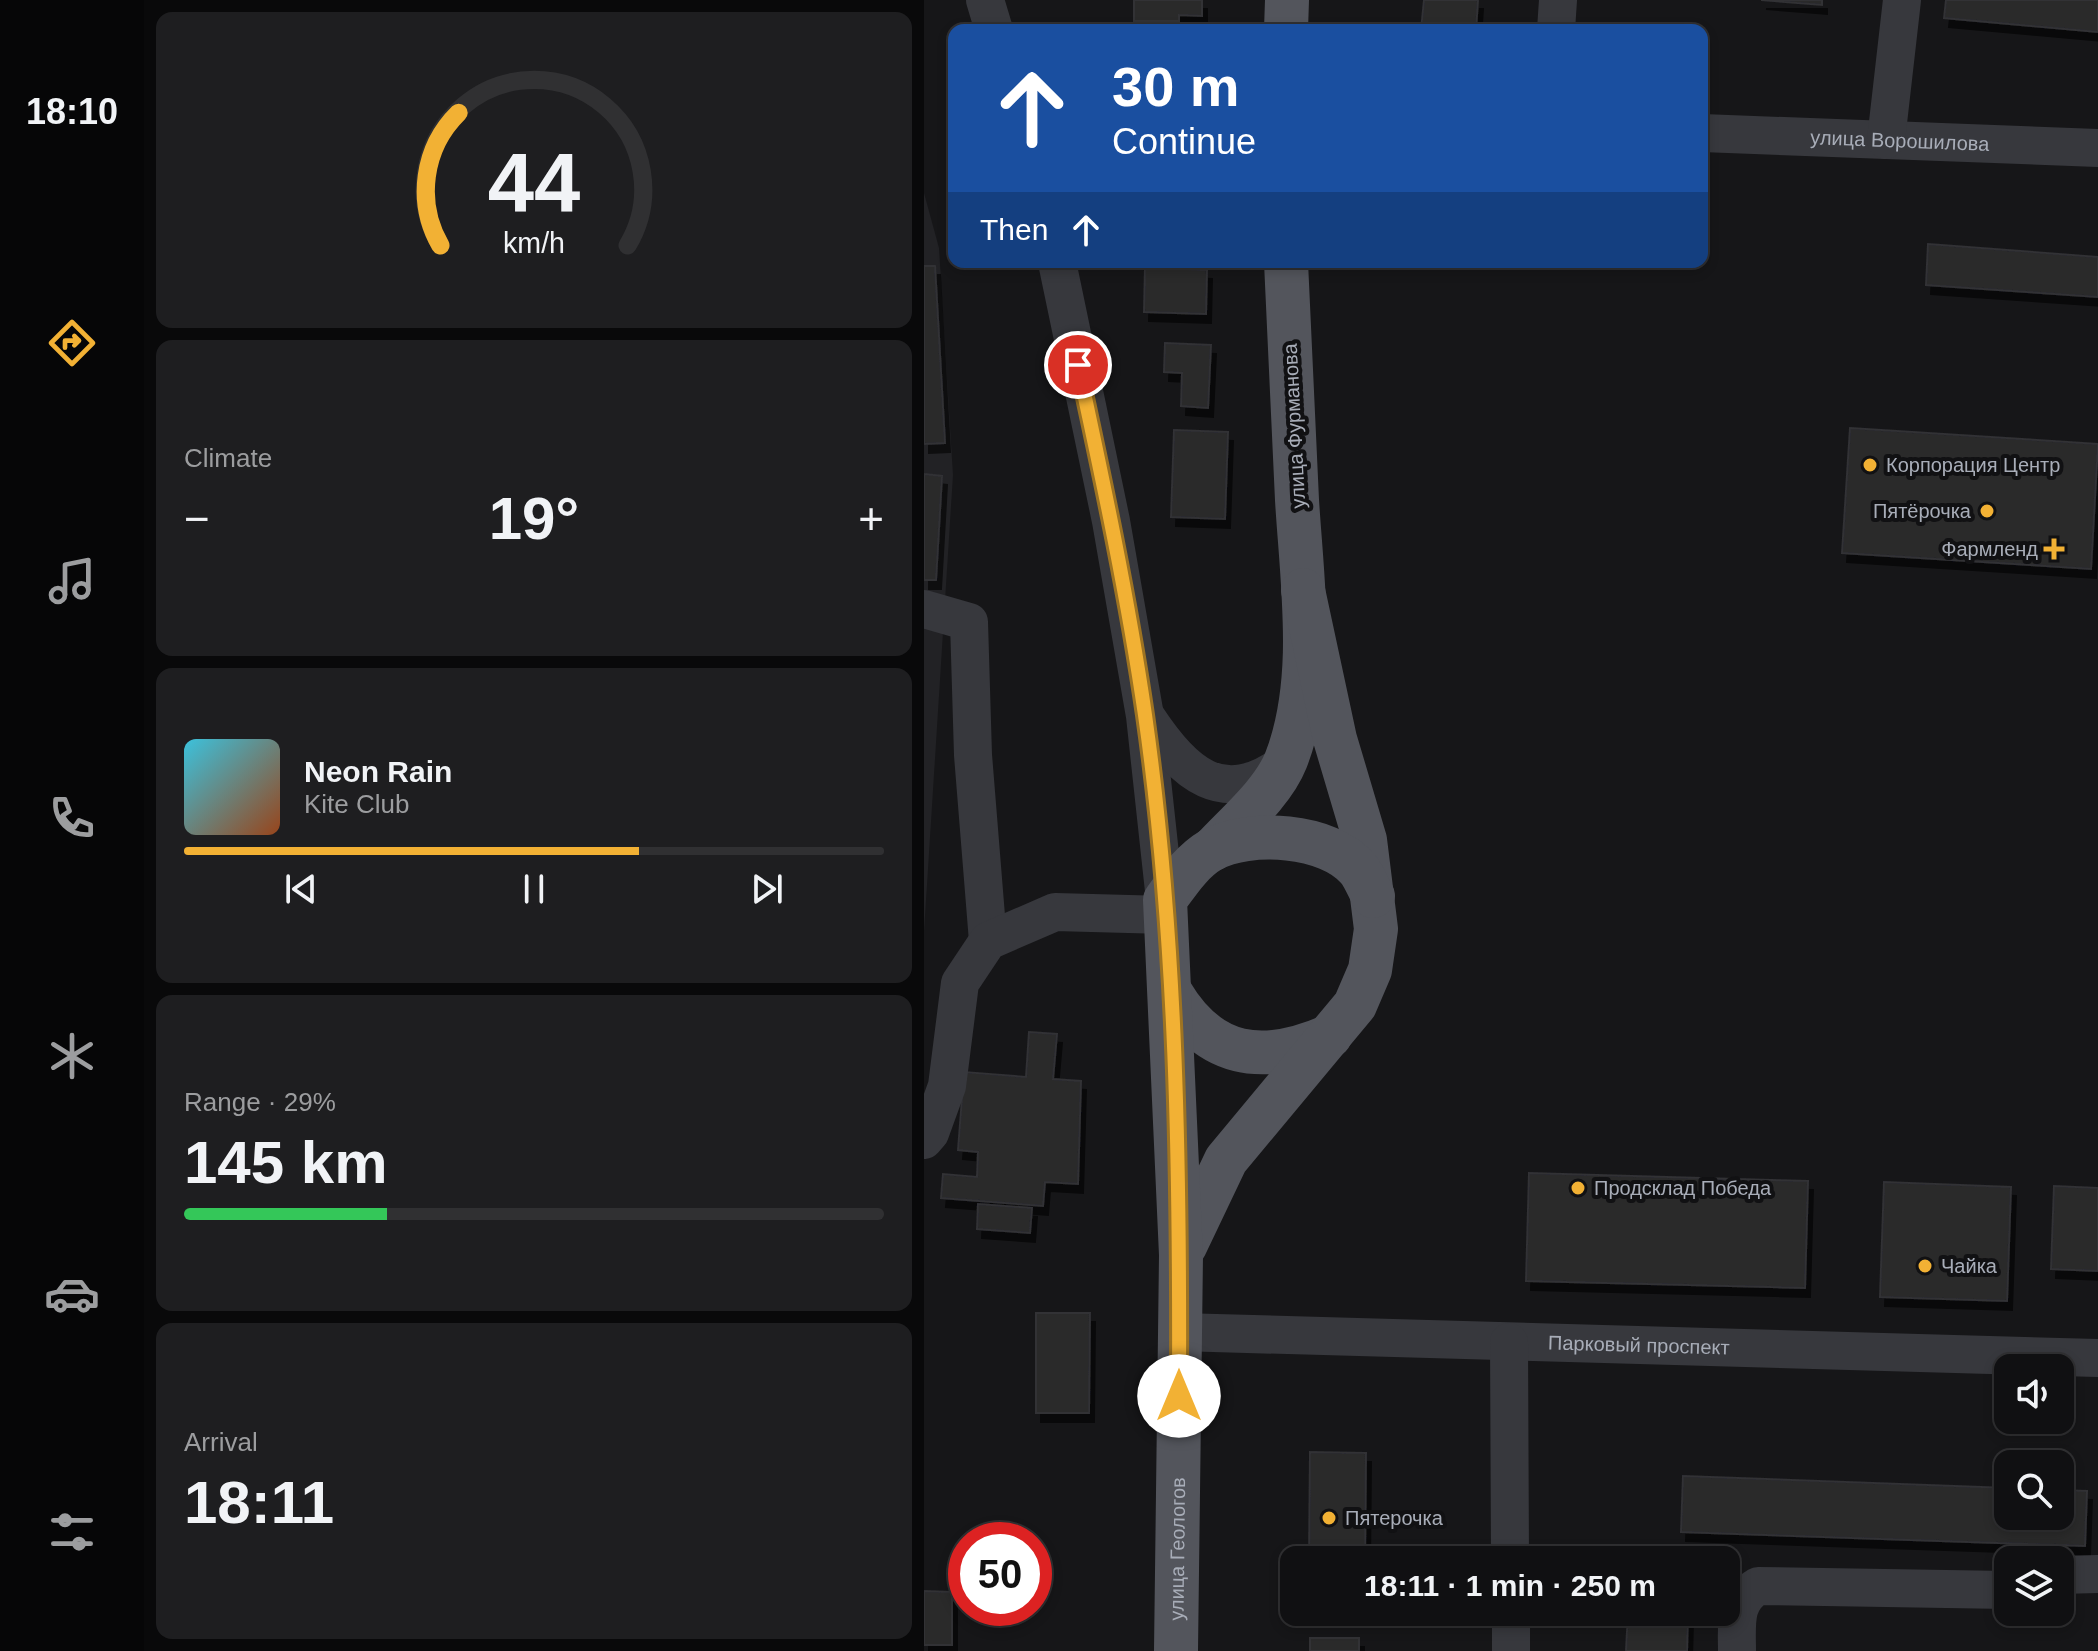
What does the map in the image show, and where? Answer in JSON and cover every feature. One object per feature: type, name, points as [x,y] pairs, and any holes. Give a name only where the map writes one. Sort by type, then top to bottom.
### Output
[{"type":"main road","points":[[1286,24],[1287,0]]},
{"type":"main road","name":"улица Фурманова","points":[[1213,849],[1263,795],[1285,763],[1295,732],[1302,681],[1303,590],[1286,268]]},
{"type":"main road","name":"улица Фурманова","points":[[1303,590],[1335,739],[1365,840],[1373,896]]},
{"type":"main road","points":[[1181,1255],[1226,1160],[1330,1036],[1355,1005],[1370,970],[1376,929],[1373,896],[1357,868],[1331,848],[1297,839],[1254,838],[1213,849],[1188,869],[1165,908],[1171,993],[1187,1020],[1209,1039],[1236,1049],[1267,1053],[1298,1050],[1330,1036]]},
{"type":"main road","name":"улица Геологов","points":[[1171,993],[1181,1255],[1176,1651]]},
{"type":"street","points":[[985,0],[992,24]]},
{"type":"street","points":[[1556,24],[1558,0]]},
{"type":"street","points":[[1886,140],[1902,0]]},
{"type":"street","name":"улица Ворошилова","points":[[1708,133],[2098,148]]},
{"type":"street","points":[[924,1140],[930,1133],[947,1086],[960,983],[988,941],[1055,912],[1165,908],[1145,716],[1111,521],[1058,268]]},
{"type":"street","points":[[924,609],[969,622],[973,755],[988,941]]},
{"type":"street","points":[[1145,716],[1170,752],[1195,774],[1218,783],[1242,784],[1261,780],[1285,763]]},
{"type":"street","name":"Парковый проспект","points":[[1179,1332],[2098,1358]]},
{"type":"street","points":[[1509,1342],[1510,1546]]},
{"type":"street","points":[[2074,1575],[2098,1574]]},
{"type":"street","points":[[1737,1651],[1737,1613],[1744,1595],[1758,1586],[1994,1590]]},
{"type":"street","points":[[1511,1626],[1511,1651]]},
{"type":"shaded area","points":[[924,193],[939,248],[953,475],[924,932]]},
{"type":"building","points":[[1134,0],[1202,0],[1202,16],[1179,15],[1179,21],[1134,21]]},
{"type":"building","points":[[1424,0],[1478,0],[1476,24],[1422,24]]},
{"type":"building","points":[[1761,0],[1822,0],[1822,5]]},
{"type":"building","points":[[1946,0],[2098,0],[2098,32],[1944,18]]},
{"type":"building","points":[[1928,244],[2098,257],[2098,297],[1926,285]]},
{"type":"building","points":[[924,266],[935,266],[945,443],[924,444]]},
{"type":"building","points":[[1145,268],[1207,270],[1206,314],[1144,312]]},
{"type":"building","points":[[1165,343],[1211,345],[1208,408],[1181,406],[1182,373],[1164,372]]},
{"type":"building","points":[[1850,428],[2098,444],[2091,569],[1842,553]]},
{"type":"building","points":[[1174,430],[1228,432],[1225,519],[1171,517]]},
{"type":"building","points":[[924,474],[942,476],[936,580],[924,580]]},
{"type":"building","points":[[1029,1032],[1057,1034],[1053,1079],[1081,1081],[1078,1184],[1045,1182],[1043,1206],[941,1198],[943,1174],[977,1177],[978,1152],[958,1150],[964,1072],[1026,1077]]},
{"type":"building","points":[[1529,1173],[1808,1181],[1805,1288],[1526,1281]]},
{"type":"building","points":[[1884,1182],[2011,1187],[2007,1301],[1880,1297]]},
{"type":"building","points":[[2054,1186],[2098,1188],[2098,1271],[2051,1269]]},
{"type":"building","points":[[978,1204],[1032,1208],[1030,1233],[977,1229]]},
{"type":"building","points":[[1036,1313],[1090,1313],[1089,1413],[1036,1413]]},
{"type":"building","points":[[1310,1452],[1366,1453],[1365,1546],[1309,1546]]},
{"type":"building","points":[[1683,1476],[1994,1487],[1994,1530],[2074,1530],[2074,1491],[2087,1491],[2085,1546],[1681,1532]]},
{"type":"building","points":[[924,1591],[948,1592],[948,1626],[952,1626],[952,1645],[924,1645]]},
{"type":"building","points":[[1627,1626],[1688,1626],[1687,1651],[1626,1651]]},
{"type":"building","points":[[1310,1638],[1359,1638],[1359,1651],[1310,1651]]},
{"type":"place","name":"Корпорация Центр","points":[[1870,465]]},
{"type":"place","name":"Пятёрочка","points":[[1987,511]]},
{"type":"place","name":"Фармленд","points":[[2054,549]]},
{"type":"place","name":"Продсклад Победа","points":[[1578,1188]]},
{"type":"place","name":"Чайка","points":[[1925,1266]]},
{"type":"place","name":"Пятерочка","points":[[1329,1518]]},
{"type":"route","points":[[1078,365],[1111,521],[1145,716],[1165,900],[1181,1255],[1179,1396]]}]
